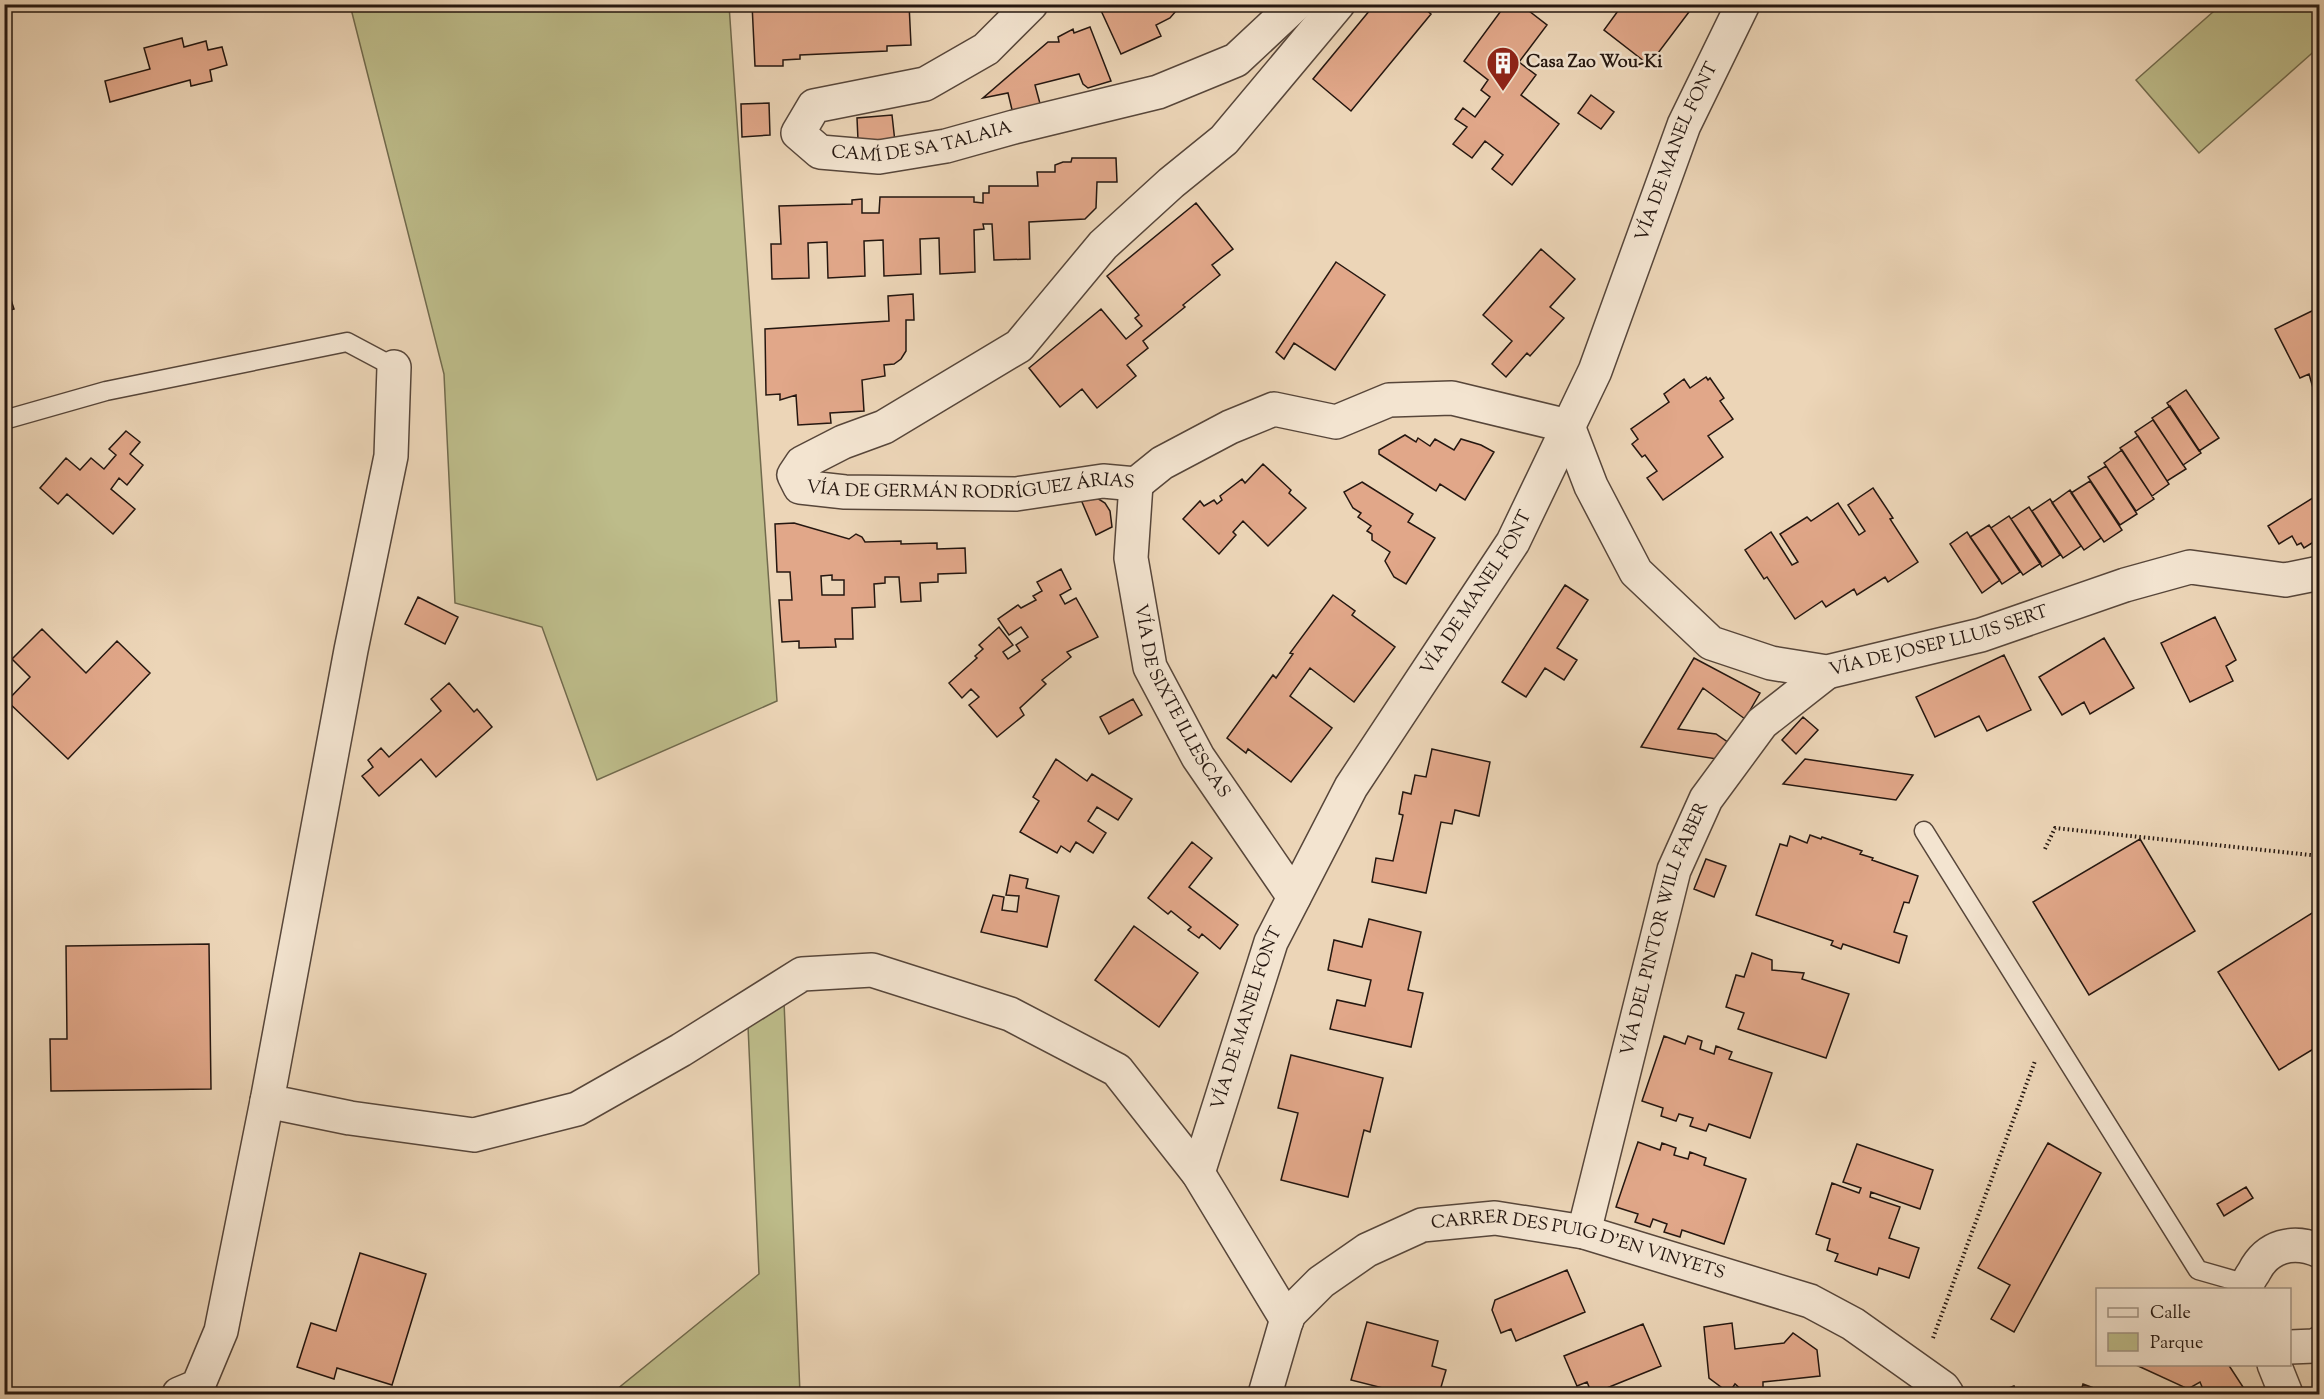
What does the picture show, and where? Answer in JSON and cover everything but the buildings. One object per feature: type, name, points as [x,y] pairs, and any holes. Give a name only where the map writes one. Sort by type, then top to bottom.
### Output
[{"type":"street","name":"CAMÍ DE SA TALAIA","points":[[1031,4],[986,49],[925,84],[814,106],[798,133],[820,152],[879,157],[946,146],[1158,92],[1236,60],[1296,4]]},
{"type":"street","name":"VÍA DE GERMÁN RODRÍGUEZ ÁRIAS","points":[[1338,4],[1224,140],[1171,183],[1103,245],[1019,346],[884,427],[843,442],[802,463],[794,475],[800,488],[845,492],[1017,494],[1103,481],[1136,484],[1162,463],[1230,427],[1274,409],[1336,422],[1389,400],[1452,398],[1568,426]]},
{"type":"street","name":"VÍA DE MANEL FONT","points":[[1198,1173],[1270,942],[1351,787],[1513,542],[1594,371],[1684,125],[1743,4]]},
{"type":"street","points":[[179,1395],[198,1386],[221,1331],[267,1101],[351,650],[392,456],[394,367]]},
{"type":"street","name":"VÍA DE JOSEP LLUIS SERT","points":[[1568,426],[1591,486],[1636,572],[1711,643],[1771,663],[1827,672],[1982,635],[2125,585],[2190,567],[2285,580],[2319,573]]},
{"type":"street","name":"VÍA DE SIXTE ILLESCAS","points":[[1136,484],[1131,558],[1150,667],[1198,757],[1294,897]]},
{"type":"street","name":"VÍA DEL PINTOR WILL FABER","points":[[1584,1232],[1674,870],[1706,799],[1762,723],[1827,672]]},
{"type":"street","points":[[267,1101],[350,1118],[474,1135],[577,1109],[681,1050],[802,974],[872,970],[1010,1014],[1117,1070],[1198,1173],[1287,1320]]},
{"type":"street","name":"CARRER DES PUIG D'EN VINYETS","points":[[1265,1395],[1288,1315],[1320,1282],[1367,1250],[1422,1225],[1495,1218],[1584,1232],[1810,1301],[1853,1324],[1943,1388],[1947,1395]]},
{"type":"street","points":[[2247,1287],[2260,1260],[2283,1246],[2306,1245],[2319,1251]]},
{"type":"street","points":[[2291,1347],[2314,1346],[2319,1343]]},
{"type":"street","points":[[2274,1366],[2286,1395]]},
{"type":"lane","points":[[4,420],[106,391],[347,342],[394,367]]},
{"type":"lane","points":[[1924,831],[2198,1269],[2247,1287]]},
{"type":"path","points":[[2045,849],[2055,828],[2319,856]]},
{"type":"path","points":[[1921,1373],[2047,1028]]},
{"type":"green space","points":[[2222,4],[2319,5],[2319,47],[2199,153],[2136,80]]},
{"type":"green space","points":[[350,5],[729,5],[777,701],[597,780],[542,627],[455,603],[444,374]]},
{"type":"green space","points":[[784,1001],[800,1394],[611,1394],[759,1274],[748,1026]]},
{"type":"place","name":"Casa Zao Wou-Ki","points":[[1503,92]]}]
